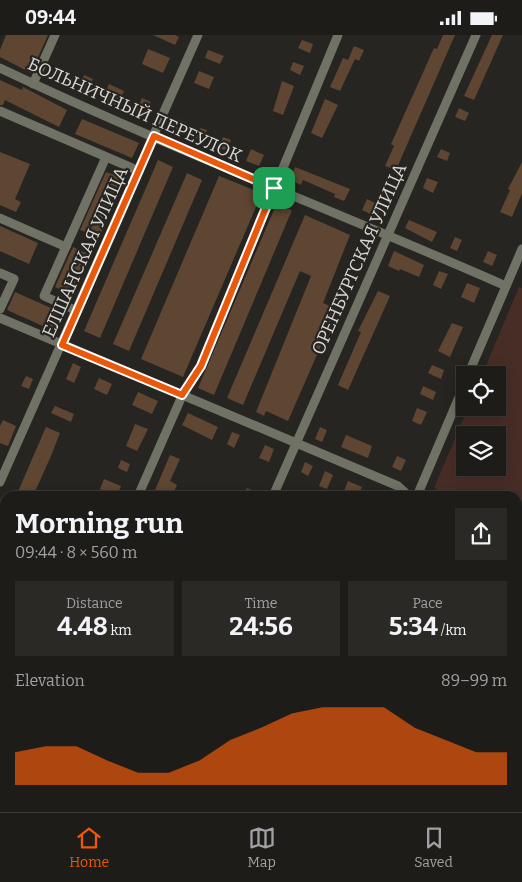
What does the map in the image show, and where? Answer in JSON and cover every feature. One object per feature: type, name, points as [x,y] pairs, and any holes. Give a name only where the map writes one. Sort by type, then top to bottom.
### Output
[{"type":"street","points":[[33,84],[55,35]]},
{"type":"street","name":"ЕЛШАНСКАЯ УЛИЦА","points":[[0,482],[198,35]]},
{"type":"street","points":[[140,491],[182,395],[201,366],[338,35]]},
{"type":"street","name":"ОРЕНБУРГСКАЯ УЛИЦА","points":[[275,491],[476,35]]},
{"type":"street","name":"БОЛЬНИЧНЫЙ ПЕРЕУЛОК","points":[[0,68],[274,188],[387,234],[506,286]]},
{"type":"street","points":[[0,111],[138,171]]},
{"type":"street","points":[[77,311],[44,296],[106,157]]},
{"type":"street","points":[[0,218],[66,247]]},
{"type":"street","points":[[472,366],[522,249]]},
{"type":"street","points":[[0,273],[14,279],[0,309]]},
{"type":"street","points":[[0,318],[398,486],[404,491]]},
{"type":"street","points":[[419,491],[456,404]]},
{"type":"shaded area","points":[[519,287],[522,288],[522,491],[438,491],[434,488],[456,436],[456,476],[506,476],[506,426],[460,426],[465,416],[506,416],[506,366],[486,366]]},
{"type":"building","points":[[6,35],[48,35],[31,73],[0,57],[0,50]]},
{"type":"building","points":[[153,35],[175,35],[179,37],[175,45]]},
{"type":"building","points":[[443,35],[455,35],[396,170],[385,166],[394,146],[391,144],[434,48],[437,49]]},
{"type":"building","points":[[492,35],[503,35],[474,100],[464,96]]},
{"type":"building","points":[[302,40],[313,44],[310,53],[298,48]]},
{"type":"building","points":[[354,46],[364,50],[359,61],[355,59],[340,91],[330,87],[343,58],[348,60]]},
{"type":"building","points":[[148,49],[170,58],[163,73],[142,64]]},
{"type":"building","points":[[208,50],[224,56],[220,64],[205,58]]},
{"type":"building","points":[[293,62],[304,66],[300,75],[290,70]]},
{"type":"building","points":[[199,71],[214,77],[209,89],[194,83]]},
{"type":"building","points":[[84,75],[93,79],[86,93],[78,90]]},
{"type":"building","points":[[0,80],[22,90],[23,87],[67,110],[59,127],[5,100],[3,105],[0,105]]},
{"type":"building","points":[[282,81],[294,86],[283,115],[273,111]]},
{"type":"building","points":[[109,84],[124,91],[117,106],[102,100]]},
{"type":"building","points":[[142,98],[151,102],[144,117],[135,113]]},
{"type":"building","points":[[325,99],[338,105],[322,138],[311,133]]},
{"type":"building","points":[[459,108],[469,113],[465,121],[455,117]]},
{"type":"building","points":[[82,119],[139,143],[132,158],[75,134]]},
{"type":"building","points":[[177,119],[186,123],[182,132],[173,128]]},
{"type":"building","points":[[200,128],[207,130],[203,141],[196,138]]},
{"type":"building","points":[[223,137],[231,140],[227,151],[219,148]]},
{"type":"building","points":[[251,149],[264,155],[259,166],[246,161]]},
{"type":"building","points":[[441,149],[450,153],[447,161],[437,157]]},
{"type":"building","points":[[0,152],[30,164],[15,199],[21,202],[16,212],[0,205]]},
{"type":"building","points":[[158,160],[173,167],[100,338],[84,331]]},
{"type":"building","points":[[522,162],[522,193],[512,217],[500,212],[510,190],[508,189]]},
{"type":"building","points":[[295,167],[350,189],[344,201],[334,197],[335,194],[303,180],[301,185],[290,180]]},
{"type":"building","points":[[106,172],[123,178],[99,238],[80,230]]},
{"type":"building","points":[[187,173],[202,180],[129,351],[113,344]]},
{"type":"building","points":[[219,176],[262,193],[183,377],[141,359]]},
{"type":"building","points":[[427,178],[438,182],[433,193],[423,188]]},
{"type":"building","points":[[367,199],[381,206],[377,217],[362,210]]},
{"type":"building","points":[[276,205],[292,210],[214,395],[198,388]]},
{"type":"building","points":[[305,215],[350,235],[323,303],[337,309],[288,421],[266,411],[264,416],[256,412],[311,276],[300,271],[243,405],[227,398]]},
{"type":"building","points":[[409,220],[437,232],[432,242],[405,228]]},
{"type":"building","points":[[0,226],[38,243],[29,264],[0,251]]},
{"type":"building","points":[[455,237],[462,240],[457,251],[450,248]]},
{"type":"building","points":[[73,247],[88,254],[70,294],[55,287]]},
{"type":"building","points":[[394,251],[424,265],[419,277],[388,266]]},
{"type":"building","points":[[488,251],[497,255],[492,266],[483,262]]},
{"type":"building","points":[[439,271],[448,274],[441,289],[433,285]]},
{"type":"building","points":[[467,283],[480,288],[474,303],[461,297]]},
{"type":"building","points":[[378,291],[390,296],[348,390],[338,385],[361,332],[358,331]]},
{"type":"building","points":[[15,292],[60,312],[52,330],[7,310]]},
{"type":"building","points":[[452,323],[463,327],[450,357],[438,351]]},
{"type":"building","points":[[73,363],[81,367],[74,383],[66,379]]},
{"type":"building","points":[[432,365],[444,370],[441,379],[428,373]]},
{"type":"building","points":[[26,376],[33,379],[29,389],[21,386]]},
{"type":"building","points":[[99,378],[112,384],[107,395],[94,389]]},
{"type":"building","points":[[423,386],[436,392],[433,400],[420,394]]},
{"type":"building","points":[[138,392],[158,401],[152,414],[132,405]]},
{"type":"building","points":[[55,406],[74,414],[71,422],[51,413]]},
{"type":"building","points":[[417,408],[427,412],[421,425],[412,421]]},
{"type":"building","points":[[188,413],[218,427],[212,440],[182,425]]},
{"type":"building","points":[[3,420],[16,426],[8,446],[0,443],[0,426]]},
{"type":"building","points":[[135,424],[148,429],[137,451],[126,446]]},
{"type":"building","points":[[46,427],[60,433],[35,491],[18,491]]},
{"type":"building","points":[[320,427],[327,430],[322,442],[315,439]]},
{"type":"building","points":[[232,432],[240,435],[234,448],[227,444]]},
{"type":"building","points":[[346,435],[372,446],[368,458],[341,447]]},
{"type":"building","points":[[265,445],[274,449],[269,462],[259,458]]},
{"type":"building","points":[[170,455],[180,459],[170,481],[177,485],[174,491],[155,490]]},
{"type":"building","points":[[397,456],[406,460],[401,471],[392,467]]},
{"type":"building","points":[[121,460],[130,464],[127,472],[118,468]]},
{"type":"building","points":[[305,462],[313,466],[308,476],[301,472]]},
{"type":"building","points":[[325,471],[333,475],[327,489],[319,486]]},
{"type":"building","points":[[104,479],[121,486],[119,491],[100,489]]},
{"type":"building","points":[[348,481],[362,487],[360,491],[344,491]]},
{"type":"route","points":[[154,136],[274,188],[201,366],[196,377],[182,395],[76,349],[62,345],[154,136]]}]
